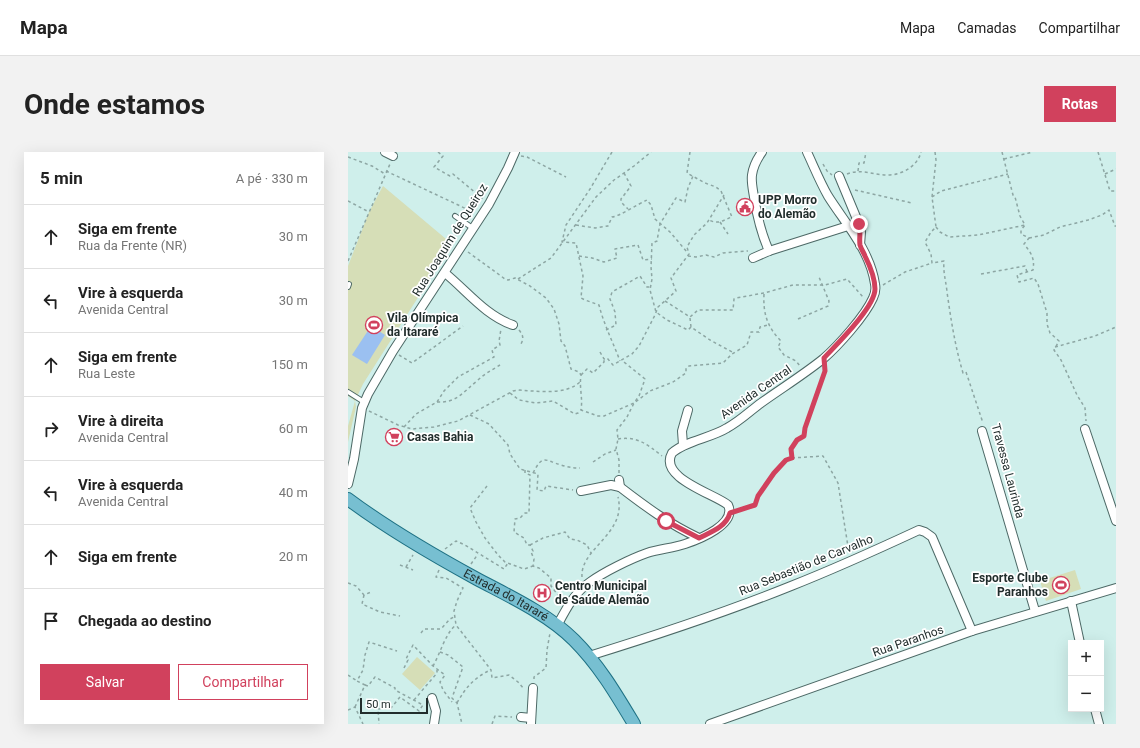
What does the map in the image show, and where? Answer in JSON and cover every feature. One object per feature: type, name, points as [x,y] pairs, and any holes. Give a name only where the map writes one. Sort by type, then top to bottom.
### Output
[{"type":"main road","name":"Estrada do Itararé","points":[[348,499],[389,527],[554,623],[574,640],[589,656],[609,682],[634,724]]},
{"type":"street","points":[[385,152],[393,156]]},
{"type":"street","points":[[762,152],[755,163],[752,175],[752,184],[758,220],[766,252]]},
{"type":"street","points":[[807,152],[828,196],[860,245],[875,283],[875,291]]},
{"type":"street","name":"Rua Joaquim de Queiroz","points":[[348,484],[363,405],[375,380],[482,216],[508,168],[514,153]]},
{"type":"street","points":[[841,182],[859,224],[861,232],[860,245]]},
{"type":"street","points":[[753,258],[766,252],[848,226]]},
{"type":"street","points":[[445,273],[480,305],[503,322],[513,325]]},
{"type":"street","name":"Avenida Central","points":[[670,461],[670,456],[672,453],[683,445],[703,439],[726,429],[824,358],[870,304],[875,291]]},
{"type":"street","points":[[683,445],[682,431],[688,410]]},
{"type":"street","points":[[1086,429],[1116,521]]},
{"type":"street","name":"Travessa Laurinda","points":[[982,431],[1035,612]]},
{"type":"street","name":"Rua Joaquim de Queiroz","points":[[348,457],[356,447]]},
{"type":"street","points":[[554,623],[578,592],[590,582],[642,555],[656,550],[684,544],[699,538],[722,526],[726,521],[730,513],[729,508],[724,502],[693,487],[677,475],[670,461]]},
{"type":"street","points":[[581,491],[618,484],[666,521],[699,538]]},
{"type":"street","name":"Rua Sebastião de Carvalho","points":[[589,656],[763,597],[851,561],[919,530],[932,537],[972,631]]},
{"type":"street","name":"Rua Paranhos","points":[[710,724],[972,631],[1116,588]]},
{"type":"street","points":[[1071,601],[1079,640]]},
{"type":"street","points":[[521,717],[531,721],[532,688]]},
{"type":"street","points":[[432,698],[436,711],[434,724]]},
{"type":"street","points":[[1096,712],[1099,724]]},
{"type":"lane","points":[[455,216],[474,229]]},
{"type":"lane","points":[[348,392],[363,405]]},
{"type":"path","points":[[438,152],[443,156],[434,167],[450,176],[454,174],[489,204]]},
{"type":"path","points":[[562,242],[566,225],[612,152]]},
{"type":"path","points":[[518,279],[551,258],[596,197],[614,180],[651,152]]},
{"type":"path","points":[[690,152],[687,173],[721,191],[732,217],[714,223],[709,220]]},
{"type":"path","points":[[858,172],[859,163],[864,163],[866,152]]},
{"type":"path","points":[[841,182],[852,172],[891,175],[907,170],[918,160],[921,152]]},
{"type":"path","points":[[935,152],[936,160],[932,197],[936,227],[940,232],[949,238],[978,235],[1025,225]]},
{"type":"path","points":[[1002,152],[1013,194],[1020,216],[1025,225]]},
{"type":"path","points":[[1004,160],[1033,152]]},
{"type":"path","points":[[1098,152],[1110,191],[1116,191]]},
{"type":"path","points":[[514,153],[523,158],[527,157],[566,177]]},
{"type":"path","points":[[348,261],[393,156]]},
{"type":"path","points":[[348,157],[372,166],[385,174]]},
{"type":"path","points":[[821,161],[827,171],[841,182],[912,203]]},
{"type":"path","points":[[1105,174],[1116,169]]},
{"type":"path","points":[[386,171],[482,216]]},
{"type":"path","points":[[624,173],[631,186],[621,199],[628,209]]},
{"type":"path","points":[[932,197],[941,191],[1008,174]]},
{"type":"path","points":[[691,327],[688,330],[667,320],[656,312],[650,290],[652,279],[652,243],[657,241],[660,224],[676,198],[685,202],[688,188],[693,176]]},
{"type":"path","points":[[600,352],[604,359],[607,358],[613,365],[632,354],[639,346],[656,315],[658,307],[676,291],[671,278],[688,255],[687,247],[694,235],[709,220],[724,196]]},
{"type":"path","points":[[576,225],[595,228],[608,226],[612,217],[618,216],[646,200],[651,205],[655,219],[670,232],[688,255],[696,257],[706,255],[714,257],[723,253],[748,251],[766,252]]},
{"type":"path","points":[[348,201],[369,212]]},
{"type":"path","points":[[1025,225],[1021,230],[1021,234],[1029,238],[1044,235],[1060,227],[1088,220],[1102,215],[1109,210],[1116,226]]},
{"type":"path","points":[[720,222],[728,234]]},
{"type":"path","points":[[875,291],[905,272],[932,263],[931,254],[925,242],[936,227]]},
{"type":"path","points":[[1029,238],[1024,244],[1033,254],[1033,270],[1017,275],[1019,282],[1034,278],[1038,284],[1047,313],[1047,324],[1050,333],[1059,341],[1054,350],[1061,360],[1077,395],[1085,408],[1086,429]]},
{"type":"path","points":[[562,242],[576,243],[583,276],[581,298],[599,305],[606,330],[614,343],[620,360]]},
{"type":"path","points":[[579,256],[604,262],[617,258],[615,249],[638,245],[643,260],[652,259]]},
{"type":"path","points":[[462,247],[505,279],[518,279],[546,298],[554,309],[559,324],[561,341],[565,346],[571,369],[579,372],[581,375]]},
{"type":"path","name":"Travessa Laurinda","points":[[932,263],[944,262],[943,272],[955,341],[963,372],[966,372],[985,429],[982,431]]},
{"type":"path","points":[[981,274],[1024,266],[1027,272]]},
{"type":"path","points":[[606,330],[616,325],[615,312],[610,299],[612,292],[640,276],[647,286],[651,287]]},
{"type":"path","points":[[798,319],[828,306],[829,301],[819,277]]},
{"type":"path","points":[[690,317],[698,310],[733,310],[734,299],[793,285],[822,285],[847,279],[870,304]]},
{"type":"path","points":[[764,293],[763,306],[768,325],[780,341],[778,347],[784,355],[796,361],[804,373]]},
{"type":"path","points":[[665,301],[690,317]]},
{"type":"path","points":[[690,317],[691,327],[710,340],[734,353]]},
{"type":"path","points":[[404,427],[416,414],[437,402],[444,391],[458,377],[494,357],[492,350],[500,345],[499,341],[503,322]]},
{"type":"path","points":[[513,325],[522,334],[522,344]]},
{"type":"path","points":[[581,410],[598,416],[604,416],[634,403],[650,391],[684,376],[686,373],[686,368],[690,366],[722,363],[747,345],[751,332],[759,332],[760,327],[768,325]]},
{"type":"path","points":[[393,351],[412,363],[463,326]]},
{"type":"path","points":[[1055,347],[1095,336],[1116,327]]},
{"type":"path","points":[[792,458],[791,449],[797,440],[804,436],[805,428],[825,371],[824,358]]},
{"type":"path","points":[[510,393],[519,400],[536,403],[553,402],[574,414],[578,413],[581,410],[582,402],[580,382],[581,375],[587,369],[592,373],[604,362],[604,359]]},
{"type":"path","points":[[584,587],[581,574],[584,565],[591,554],[607,536],[614,524],[620,504],[618,484],[619,460],[616,449],[618,439],[617,430],[627,418],[646,379],[624,362],[624,359]]},
{"type":"path","points":[[437,402],[445,402],[460,396],[484,375],[500,365]]},
{"type":"path","points":[[363,405],[404,427],[412,429],[434,427],[458,421],[517,390],[563,391],[577,385],[580,382]]},
{"type":"path","points":[[470,415],[489,424],[508,445],[514,463],[520,469],[538,474],[537,490],[544,491],[546,486],[581,491]]},
{"type":"path","points":[[618,439],[628,438],[638,440],[648,445],[670,461]]},
{"type":"path","points":[[593,462],[616,449]]},
{"type":"path","points":[[730,513],[755,505],[758,496],[777,469],[786,460],[792,458],[823,456],[838,483],[851,561]]},
{"type":"path","points":[[533,473],[538,463],[544,460],[551,460],[567,467],[580,468]]},
{"type":"path","points":[[525,470],[525,473],[530,475],[529,513],[525,513],[520,518],[515,519],[514,532],[524,538],[527,545],[530,545],[533,551],[531,552],[534,560],[533,566]]},
{"type":"path","points":[[486,486],[470,508],[485,538],[498,555],[508,563],[524,569],[533,566],[539,568],[551,578],[551,586],[568,606]]},
{"type":"path","points":[[530,545],[543,538],[565,532],[570,539],[577,540],[587,545],[591,554]]},
{"type":"path","points":[[438,556],[449,545],[456,541],[504,569],[508,563]]},
{"type":"path","points":[[406,567],[418,544]]},
{"type":"path","points":[[466,572],[478,553]]},
{"type":"path","points":[[400,565],[413,570]]},
{"type":"path","points":[[440,578],[446,578],[463,588],[454,611],[456,625],[467,637],[491,670],[492,678],[509,675],[524,688],[532,688],[534,677],[546,668],[547,650],[554,623]]},
{"type":"path","points":[[348,583],[356,586],[364,595]]},
{"type":"path","points":[[364,595],[371,592]]},
{"type":"path","points":[[364,595],[362,604],[380,612],[400,616]]},
{"type":"path","points":[[421,632],[428,628],[441,629],[450,619],[454,617]]},
{"type":"path","points":[[433,666],[448,634],[456,625]]},
{"type":"path","points":[[357,681],[363,670],[369,642],[397,651]]},
{"type":"path","points":[[404,668],[408,660],[406,659],[413,645],[437,670],[445,675],[440,682],[441,686],[452,702]]},
{"type":"path","points":[[440,652],[448,655],[463,667],[452,698],[457,703],[462,724]]},
{"type":"path","points":[[414,700],[437,673],[437,670]]},
{"type":"path","points":[[457,703],[475,679],[491,670]]},
{"type":"path","points":[[348,675],[368,686],[375,677],[423,705],[419,711],[400,697],[391,708],[378,709],[379,724]]},
{"type":"path","points":[[348,710],[355,707],[365,685]]},
{"type":"path","points":[[355,707],[363,724]]},
{"type":"path","points":[[492,724],[495,716],[521,717]]},
{"type":"green space","name":"Vila Olímpica da Itararé","points":[[383,186],[452,244],[363,384],[355,401],[348,396],[348,266],[369,212]]},
{"type":"green space","points":[[355,401],[356,407],[348,442],[348,426]]},
{"type":"green space","name":"Esporte Clube Paranhos","points":[[1075,570],[1081,589],[1046,601],[1040,581]]},
{"type":"green space","points":[[417,657],[435,673],[420,690],[402,674]]},
{"type":"water","points":[[371,326],[385,335],[367,364],[352,355]]},
{"type":"place","name":"UPP Morro do Alemão","points":[[745,207]]},
{"type":"place","name":"Vila Olímpica da Itararé","points":[[374,325]]},
{"type":"place","name":"Casas Bahia","points":[[394,437]]},
{"type":"place","name":"Esporte Clube Paranhos","points":[[1061,585]]},
{"type":"place","name":"Centro Municipal de Saúde Alemão","points":[[542,593]]},
{"type":"route","points":[[666,521],[699,538],[722,526],[729,517],[730,513],[755,505],[758,496],[774,473],[786,460],[792,458],[791,449],[797,440],[804,436],[805,428],[825,371],[824,358],[851,328],[874,297],[875,283],[860,245],[861,232],[859,224]]}]
